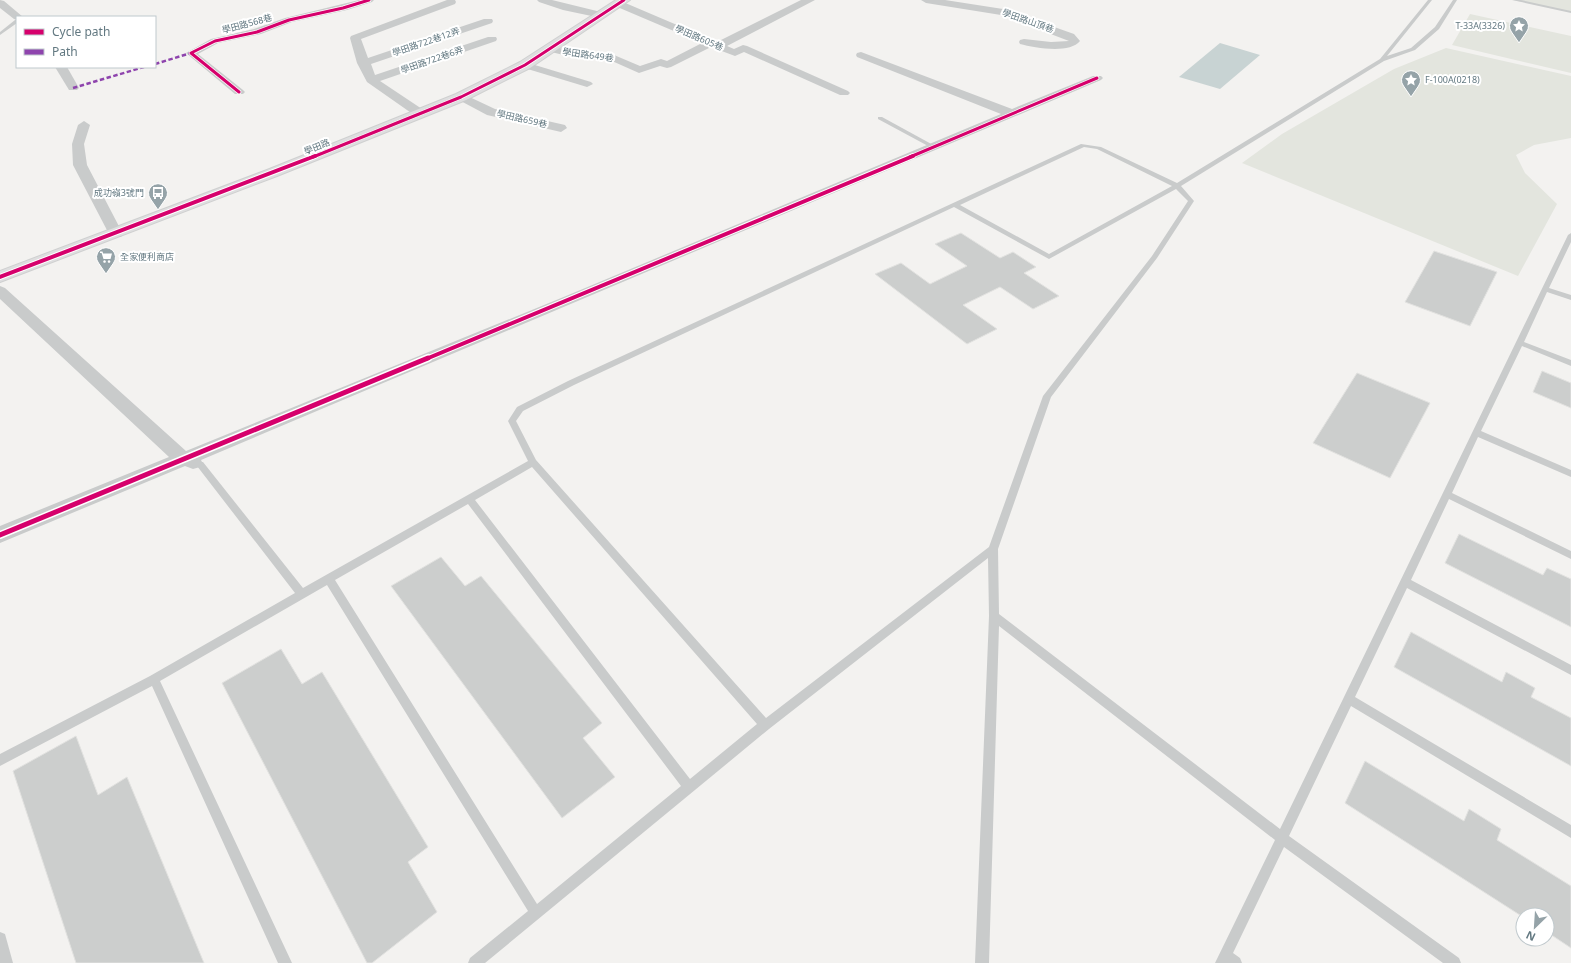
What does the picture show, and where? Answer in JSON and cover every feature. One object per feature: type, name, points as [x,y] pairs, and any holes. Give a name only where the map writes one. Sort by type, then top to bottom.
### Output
[{"type":"main road","name":"學田路","points":[[0,277],[116,234],[461,97],[525,65],[621,2]]},
{"type":"street","name":"學田路568巷","points":[[239,92],[191,53],[215,41],[257,32],[289,20],[343,8],[369,0]]},
{"type":"street","points":[[542,0],[567,8],[601,15]]},
{"type":"street","points":[[714,44],[733,39],[790,7],[810,0]]},
{"type":"street","name":"學田路山頂巷","points":[[926,0],[1003,12],[1070,36],[1075,41],[1069,45],[1058,46],[1024,42]]},
{"type":"street","points":[[421,114],[372,80],[355,38],[452,2]]},
{"type":"street","name":"學田路605巷","points":[[621,2],[734,53],[743,48],[844,93]]},
{"type":"street","points":[[779,2],[790,7]]},
{"type":"street","points":[[0,3],[17,16]]},
{"type":"street","name":"學田路722巷12弄","points":[[364,63],[488,20]]},
{"type":"street","name":"學田路722巷6弄","points":[[372,80],[492,39]]},
{"type":"street","name":"學田路649巷","points":[[551,49],[576,55],[614,58],[639,70],[661,62],[667,65],[714,44]]},
{"type":"street","points":[[861,55],[1010,113]]},
{"type":"street","points":[[525,65],[586,84]]},
{"type":"street","points":[[62,68],[73,88]]},
{"type":"street","points":[[0,535],[571,299],[1010,113],[1097,78]]},
{"type":"street","name":"學田路659巷","points":[[461,97],[491,112],[561,128]]},
{"type":"street","points":[[84,125],[78,144],[80,165],[116,234]]},
{"type":"street","points":[[0,291],[183,459],[200,464]]},
{"type":"lane","points":[[1382,60],[1390,48],[1430,0]]},
{"type":"lane","points":[[955,205],[1049,257],[1177,186],[1382,60],[1413,49],[1438,28],[1455,0]]},
{"type":"lane","points":[[1514,0],[1571,12]]},
{"type":"lane","points":[[0,34],[16,22]]},
{"type":"lane","points":[[880,118],[932,146]]},
{"type":"lane","points":[[765,725],[533,462],[512,421],[520,409],[571,383],[1083,145],[1099,148],[1177,186],[1190,201],[1178,223],[1156,257],[1047,396],[993,549],[994,616],[982,963]]},
{"type":"lane","points":[[1228,961],[1282,838],[1571,235]]},
{"type":"lane","points":[[1546,289],[1571,298]]},
{"type":"lane","points":[[1520,343],[1571,363]]},
{"type":"lane","points":[[1477,433],[1571,474]]},
{"type":"lane","points":[[0,760],[154,679],[533,462]]},
{"type":"lane","points":[[200,464],[302,594]]},
{"type":"lane","points":[[1447,494],[1571,555]]},
{"type":"lane","points":[[469,499],[689,787]]},
{"type":"lane","points":[[475,963],[765,725],[993,549]]},
{"type":"lane","points":[[329,580],[536,912]]},
{"type":"lane","points":[[1405,582],[1571,670]]},
{"type":"lane","points":[[994,616],[1282,838],[1454,963]]},
{"type":"lane","points":[[154,679],[285,963]]},
{"type":"lane","points":[[1349,699],[1571,832]]},
{"type":"lane","points":[[0,939],[6,963]]},
{"type":"shaded area","points":[[1513,0],[1571,0],[1571,12]]},
{"type":"shaded area","points":[[1470,14],[1571,36],[1571,73],[1452,45]]},
{"type":"shaded area","points":[[1220,43],[1260,55],[1220,89],[1179,77]]},
{"type":"shaded area","points":[[1446,48],[1571,76],[1571,138],[1534,145],[1516,155],[1525,173],[1557,204],[1518,276],[1242,163],[1282,134],[1394,69]]},
{"type":"building","points":[[961,233],[1000,258],[1013,252],[1036,267],[1024,273],[1059,296],[1033,309],[1000,287],[963,305],[997,329],[967,344],[875,274],[901,263],[930,284],[967,266],[935,244]]},
{"type":"building","points":[[1434,251],[1497,272],[1470,326],[1405,302]]},
{"type":"building","points":[[1542,371],[1571,383],[1571,408],[1533,392]]},
{"type":"building","points":[[1357,373],[1430,403],[1390,478],[1313,443]]},
{"type":"building","points":[[1459,534],[1543,575],[1547,568],[1571,579],[1571,627],[1445,563]]},
{"type":"building","points":[[441,557],[465,586],[481,576],[602,723],[583,738],[615,777],[562,818],[391,586]]},
{"type":"building","points":[[1411,632],[1502,682],[1506,672],[1535,688],[1531,697],[1571,718],[1571,766],[1394,667]]},
{"type":"building","points":[[281,649],[302,684],[322,672],[428,847],[408,862],[437,912],[372,963],[367,963],[222,683]]},
{"type":"building","points":[[76,736],[98,795],[127,777],[204,963],[76,963],[13,771]]},
{"type":"building","points":[[1365,761],[1464,821],[1469,809],[1501,829],[1497,840],[1571,886],[1571,948],[1555,937],[1555,907],[1515,907],[1515,912],[1345,803]]},
{"type":"marked path","points":[[156,64],[191,53]]},
{"type":"marked path","points":[[73,88],[141,68]]},
{"type":"cycle path","points":[[239,92],[191,53],[215,41],[257,32],[289,20],[343,8],[369,0]]},
{"type":"cycle path","points":[[0,277],[272,173],[461,97],[525,65],[624,0]]},
{"type":"cycle path","points":[[0,535],[571,299],[1097,78]]},
{"type":"place","name":"T-33A(3326)","points":[[1519,43]]},
{"type":"place","name":"F-100A(0218)","points":[[1411,97]]},
{"type":"place","name":"成功嶺3號門","points":[[158,210]]},
{"type":"place","name":"全家便利商店","points":[[106,274]]}]
